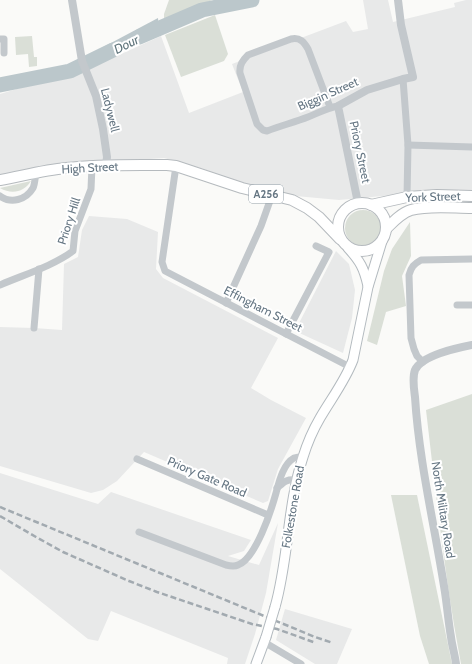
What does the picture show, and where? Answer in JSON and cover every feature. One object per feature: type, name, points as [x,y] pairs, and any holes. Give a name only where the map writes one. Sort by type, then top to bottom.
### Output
[{"type":"main road","name":"High Street","points":[[0,180],[66,168],[92,166],[179,166]]},
{"type":"main road","name":"A256","points":[[179,166],[242,188],[292,200],[307,208],[319,217],[340,239]]},
{"type":"main road","name":"York Street","points":[[371,205],[407,197],[437,195],[472,196]]},
{"type":"main road","points":[[358,202],[371,205],[380,211],[386,223],[385,234],[379,244],[368,251],[361,252],[354,251],[343,244],[340,239],[337,226],[341,214],[351,205],[358,202]]},
{"type":"main road","name":"York Street","points":[[385,234],[396,219],[410,210],[427,208],[472,208]]},
{"type":"main road","name":"Folkestone Road","points":[[256,664],[265,640],[280,585],[296,480],[303,456],[320,418],[337,391],[353,360],[368,287],[385,234]]},
{"type":"main road","name":"Folkestone Road","points":[[348,248],[358,259],[364,271],[368,287]]},
{"type":"street","name":"Biggin Street","points":[[334,106],[308,49],[305,44],[298,39],[291,39],[248,55],[243,60],[239,69],[247,95],[257,124],[266,131],[309,117],[334,106],[366,90],[413,77],[401,25],[398,0]]},
{"type":"street","name":"Ladywell","points":[[72,2],[83,65],[96,96],[104,129],[107,157],[106,166]]},
{"type":"street","points":[[0,39],[4,39],[4,53]]},
{"type":"street","points":[[403,79],[408,145],[407,197]]},
{"type":"street","name":"Priory Street","points":[[334,106],[358,202]]},
{"type":"street","points":[[408,145],[472,146]]},
{"type":"street","name":"Priory Hill","points":[[0,285],[39,269],[73,251],[75,231],[91,189],[92,166]]},
{"type":"street","name":"Effingham Street","points":[[179,166],[162,262],[165,271],[350,367]]},
{"type":"street","points":[[0,196],[11,200],[20,199],[26,196],[33,188],[36,173]]},
{"type":"street","points":[[226,303],[261,226],[272,195]]},
{"type":"street","points":[[286,334],[329,252],[316,246]]},
{"type":"street","points":[[472,259],[422,260],[415,263],[411,268],[409,275],[411,338],[417,356],[423,362],[457,348],[472,345]]},
{"type":"street","points":[[34,328],[39,269]]},
{"type":"street","points":[[457,306],[472,305]]},
{"type":"street","name":"North Military Road","points":[[423,362],[414,371],[416,414],[426,485],[456,664]]},
{"type":"street","points":[[140,532],[226,565],[234,566],[240,564],[244,562],[251,554],[260,536],[283,472],[292,459],[303,456]]},
{"type":"street","name":"Priory Gate Road","points":[[137,459],[268,515]]},
{"type":"street","points":[[277,488],[286,480],[296,480]]},
{"type":"street","points":[[265,640],[301,664]]},
{"type":"shaded area","points":[[169,0],[212,0],[164,21],[164,14]]},
{"type":"shaded area","points":[[363,0],[388,0],[393,22],[455,7],[454,3],[472,0],[472,194],[415,193],[339,200],[263,193],[204,169],[164,158],[50,166],[0,176],[0,94],[97,65],[161,36],[189,113],[243,92],[232,64],[346,21],[353,32],[368,29]]},
{"type":"shaded area","points":[[215,15],[228,54],[224,61],[181,77],[165,35]]},
{"type":"shaded area","points":[[32,36],[34,57],[37,57],[37,66],[29,67],[28,54],[16,55],[15,37]]},
{"type":"shaded area","points":[[31,181],[25,188],[13,192],[0,188]]},
{"type":"shaded area","points":[[367,210],[376,215],[380,221],[380,235],[376,241],[367,246],[359,246],[350,241],[346,235],[345,224],[350,215],[356,211]]},
{"type":"shaded area","points":[[89,216],[127,219],[158,232],[156,269],[163,278],[278,338],[251,388],[306,418],[278,469],[268,501],[263,503],[144,452],[117,481],[103,490],[91,493],[0,466],[0,327],[62,330],[64,264],[78,257],[82,230]]},
{"type":"shaded area","points":[[410,222],[411,256],[402,276],[406,306],[386,312],[377,345],[367,341],[384,271],[392,249]]},
{"type":"shaded area","points":[[336,251],[349,264],[355,290],[352,318],[343,353],[295,331]]},
{"type":"shaded area","points":[[472,394],[472,664],[461,664],[437,506],[426,410]]},
{"type":"shaded area","points":[[0,473],[98,504],[111,492],[251,540],[244,551],[228,556],[259,565],[278,523],[266,593],[245,664],[227,664],[228,658],[111,611],[98,641],[88,639],[0,569]]},
{"type":"shaded area","points":[[391,495],[417,495],[452,664],[429,664],[420,636]]},
{"type":"shaded area","points":[[285,609],[352,629],[337,664],[315,664],[276,640]]},
{"type":"water","points":[[222,0],[250,0],[202,10],[166,27],[165,20]]},
{"type":"water","points":[[158,18],[159,29],[95,61],[94,52]]},
{"type":"waterway","name":"Dour","points":[[139,37],[202,10],[252,0]]},
{"type":"waterway","name":"Dour","points":[[0,85],[70,71],[113,50]]},
{"type":"railway","points":[[0,507],[315,637],[333,643]]},
{"type":"railway","points":[[0,516],[63,552],[129,581],[252,624],[277,629],[316,643]]}]
